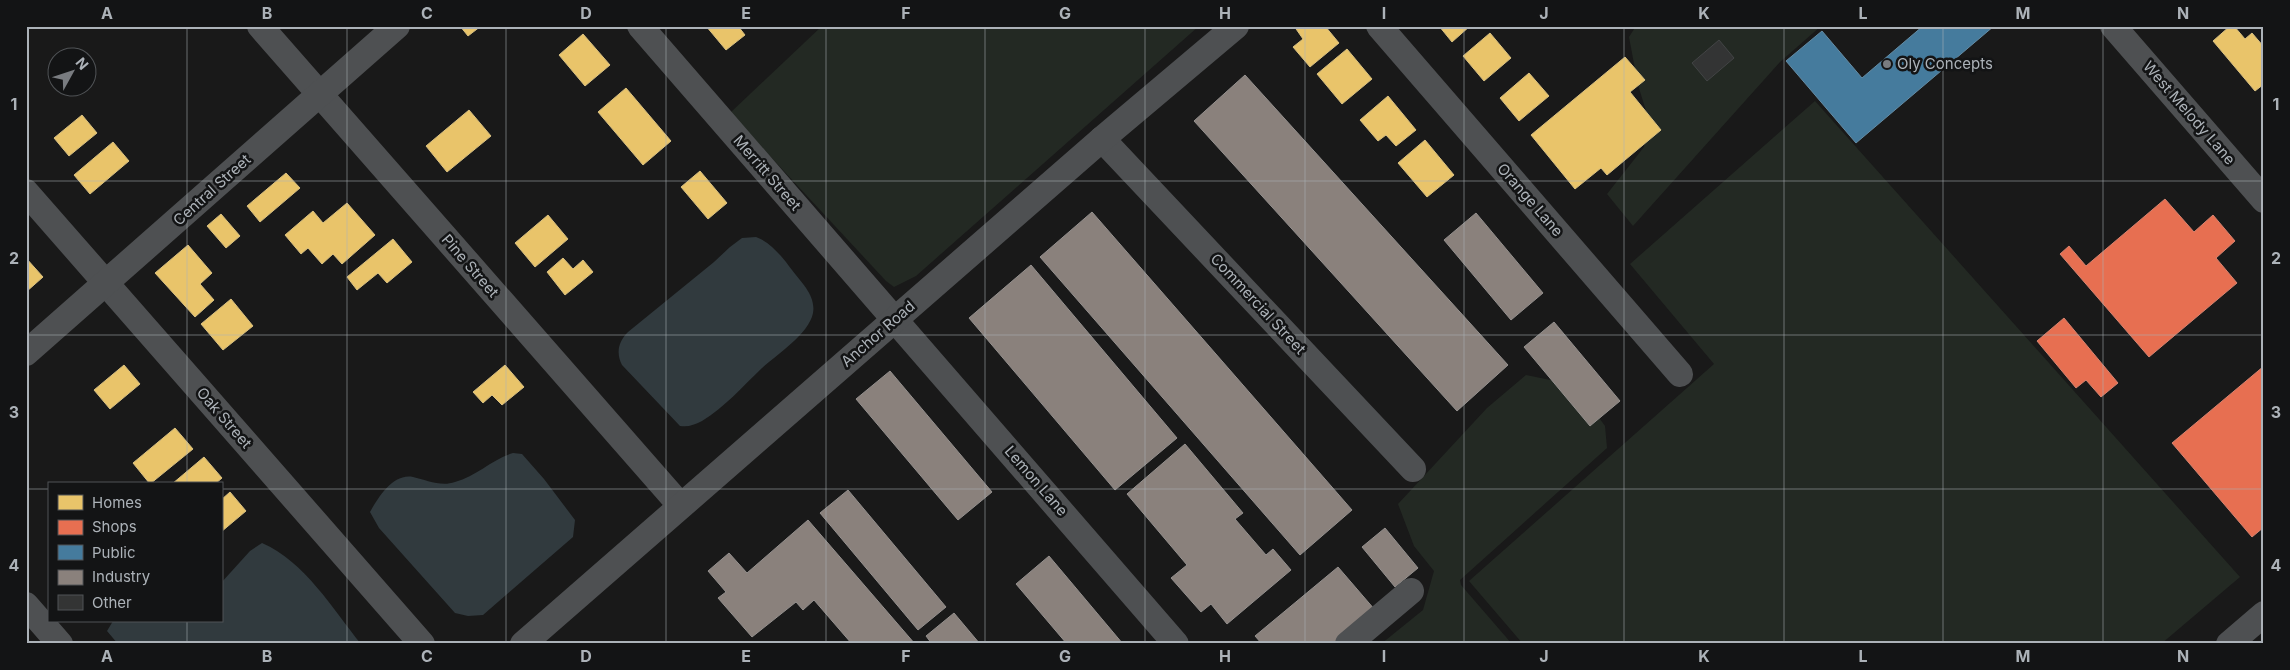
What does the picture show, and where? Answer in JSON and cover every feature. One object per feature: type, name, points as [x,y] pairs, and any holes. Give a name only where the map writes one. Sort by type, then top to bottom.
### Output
[{"type":"street","name":"Pine Street","points":[[260,26],[680,505]]},
{"type":"street","name":"Central Street","points":[[26,353],[397,26]]},
{"type":"street","name":"Merritt Street","points":[[640,26],[895,319]]},
{"type":"street","name":"Anchor Road","points":[[523,644],[680,505],[1102,139],[1236,26]]},
{"type":"street","name":"Orange Lane","points":[[1379,26],[1680,374]]},
{"type":"street","name":"West Melody Lane","points":[[2113,26],[2264,200]]},
{"type":"street","name":"Commercial Street","points":[[1102,139],[1413,469]]},
{"type":"street","name":"Oak Street","points":[[26,192],[422,644]]},
{"type":"street","name":"Lemon Lane","points":[[895,319],[1176,644]]},
{"type":"street","points":[[1348,644],[1411,591]]},
{"type":"street","points":[[26,605],[60,644]]},
{"type":"street","points":[[2229,644],[2264,614]]},
{"type":"shaded area","points":[[822,26],[1199,26],[916,276],[894,287],[886,281],[730,113]]},
{"type":"shaded area","points":[[1636,26],[1821,26],[1780,62],[1633,226],[1607,194],[1644,147],[1647,114],[1638,85],[1629,37]]},
{"type":"shaded area","points":[[1815,101],[2240,577],[2161,644],[1523,644],[1469,581],[1714,364],[1630,264]]},
{"type":"shaded area","points":[[756,237],[767,243],[785,260],[807,290],[813,307],[810,321],[791,344],[718,409],[696,424],[680,426],[622,365],[619,352],[620,344],[628,332],[730,247],[742,238]]},
{"type":"shaded area","points":[[1526,375],[1575,385],[1605,426],[1607,448],[1460,580],[1461,585],[1512,644],[1381,644],[1423,610],[1434,571],[1414,546],[1398,504],[1487,408]]},
{"type":"shaded area","points":[[513,453],[522,454],[544,479],[575,520],[573,537],[483,615],[468,616],[455,613],[379,528],[370,512],[387,488],[399,479],[413,477],[444,484],[450,483],[470,476]]},
{"type":"shaded area","points":[[262,543],[292,562],[317,587],[361,644],[118,644],[107,631],[112,622],[222,622],[222,582],[250,551]]},
{"type":"building: Homes","points":[[460,26],[481,26],[468,36]]},
{"type":"building: Homes","points":[[706,26],[738,26],[745,35],[726,50]]},
{"type":"building: Homes","points":[[1294,26],[1325,26],[1339,43],[1310,67],[1293,47],[1303,39]]},
{"type":"building: Homes","points":[[1439,26],[1470,26],[1452,42]]},
{"type":"building: Homes","points":[[2230,26],[2234,26],[2245,39],[2252,33],[2264,47],[2264,84],[2255,91],[2213,41]]},
{"type":"building: Homes","points":[[1490,33],[1511,58],[1484,81],[1463,56]]},
{"type":"building: Homes","points":[[583,34],[610,65],[585,86],[559,55]]},
{"type":"building: Homes","points":[[1347,49],[1372,79],[1342,104],[1317,74]]},
{"type":"building: Homes","points":[[1625,57],[1645,80],[1630,92],[1661,130],[1607,175],[1601,168],[1575,189],[1531,135]]},
{"type":"building: Homes","points":[[1529,73],[1549,96],[1519,121],[1500,98]]},
{"type":"building: Homes","points":[[626,88],[671,141],[643,165],[598,112]]},
{"type":"building: Homes","points":[[1388,96],[1416,130],[1396,146],[1386,135],[1378,141],[1360,120]]},
{"type":"building: Homes","points":[[469,110],[491,136],[447,172],[426,146]]},
{"type":"building: Homes","points":[[82,115],[97,133],[69,156],[54,138]]},
{"type":"building: Homes","points":[[1425,140],[1454,175],[1427,197],[1398,163]]},
{"type":"building: Homes","points":[[113,142],[129,161],[90,194],[74,175]]},
{"type":"building: Homes","points":[[700,171],[727,203],[708,219],[681,187]]},
{"type":"building: Homes","points":[[286,173],[300,188],[260,222],[247,206]]},
{"type":"building: Homes","points":[[347,203],[375,235],[342,264],[333,254],[322,264],[308,248],[301,254],[285,235],[313,211],[323,223]]},
{"type":"building: Homes","points":[[221,214],[240,236],[226,248],[207,226]]},
{"type":"building: Homes","points":[[548,215],[568,239],[535,267],[515,243]]},
{"type":"building: Homes","points":[[393,239],[412,262],[387,283],[378,273],[357,290],[347,277]]},
{"type":"building: Homes","points":[[188,245],[212,273],[200,284],[214,300],[195,317],[155,273]]},
{"type":"building: Homes","points":[[26,258],[43,277],[26,292]]},
{"type":"building: Homes","points":[[563,258],[573,269],[583,260],[593,272],[565,295],[547,272]]},
{"type":"building: Homes","points":[[231,299],[253,326],[223,350],[201,324]]},
{"type":"building: Homes","points":[[124,365],[140,384],[110,409],[94,390]]},
{"type":"building: Homes","points":[[505,365],[524,387],[502,405],[492,395],[483,403],[473,392]]},
{"type":"building: Homes","points":[[175,428],[193,449],[152,482],[148,482],[133,463]]},
{"type":"building: Homes","points":[[204,457],[222,478],[217,482],[174,482]]},
{"type":"building: Homes","points":[[230,492],[246,511],[222,531],[222,499]]},
{"type":"building: Shops","points":[[2165,199],[2194,232],[2213,215],[2235,241],[2216,258],[2237,283],[2149,357],[2060,254],[2069,246],[2086,266]]},
{"type":"building: Shops","points":[[2064,318],[2118,383],[2101,397],[2086,380],[2076,388],[2037,341]]},
{"type":"building: Shops","points":[[2264,366],[2264,527],[2252,537],[2172,443]]},
{"type":"building: Public","points":[[1923,26],[1994,26],[1856,143],[1786,61],[1822,31],[1862,78]]},
{"type":"building: Industry","points":[[1245,75],[1508,365],[1457,411],[1194,121]]},
{"type":"building: Industry","points":[[1092,212],[1352,510],[1300,555],[1040,257]]},
{"type":"building: Industry","points":[[1476,213],[1543,293],[1511,320],[1444,240]]},
{"type":"building: Industry","points":[[1031,265],[1177,438],[1115,490],[969,318]]},
{"type":"building: Industry","points":[[1554,322],[1620,401],[1590,426],[1524,347]]},
{"type":"building: Industry","points":[[890,371],[992,492],[958,520],[856,399]]},
{"type":"building: Industry","points":[[1185,444],[1243,513],[1235,519],[1266,555],[1273,549],[1291,570],[1227,624],[1211,604],[1201,612],[1171,578],[1187,565],[1127,494]]},
{"type":"building: Industry","points":[[848,490],[946,607],[918,630],[820,513]]},
{"type":"building: Industry","points":[[808,520],[915,644],[852,644],[814,600],[803,610],[796,602],[752,637],[718,598],[726,592],[708,571],[729,553],[747,573]]},
{"type":"building: Industry","points":[[1385,528],[1418,568],[1395,587],[1362,547]]},
{"type":"building: Industry","points":[[1049,556],[1123,644],[1067,644],[1016,584]]},
{"type":"building: Industry","points":[[1338,567],[1375,610],[1335,644],[1262,644],[1255,636]]},
{"type":"building: Industry","points":[[954,613],[980,644],[932,644],[926,636]]},
{"type":"building: Other","points":[[1719,40],[1734,58],[1707,81],[1692,63]]},
{"type":"place","name":"Oly Concepts","points":[[1887,64]]}]
